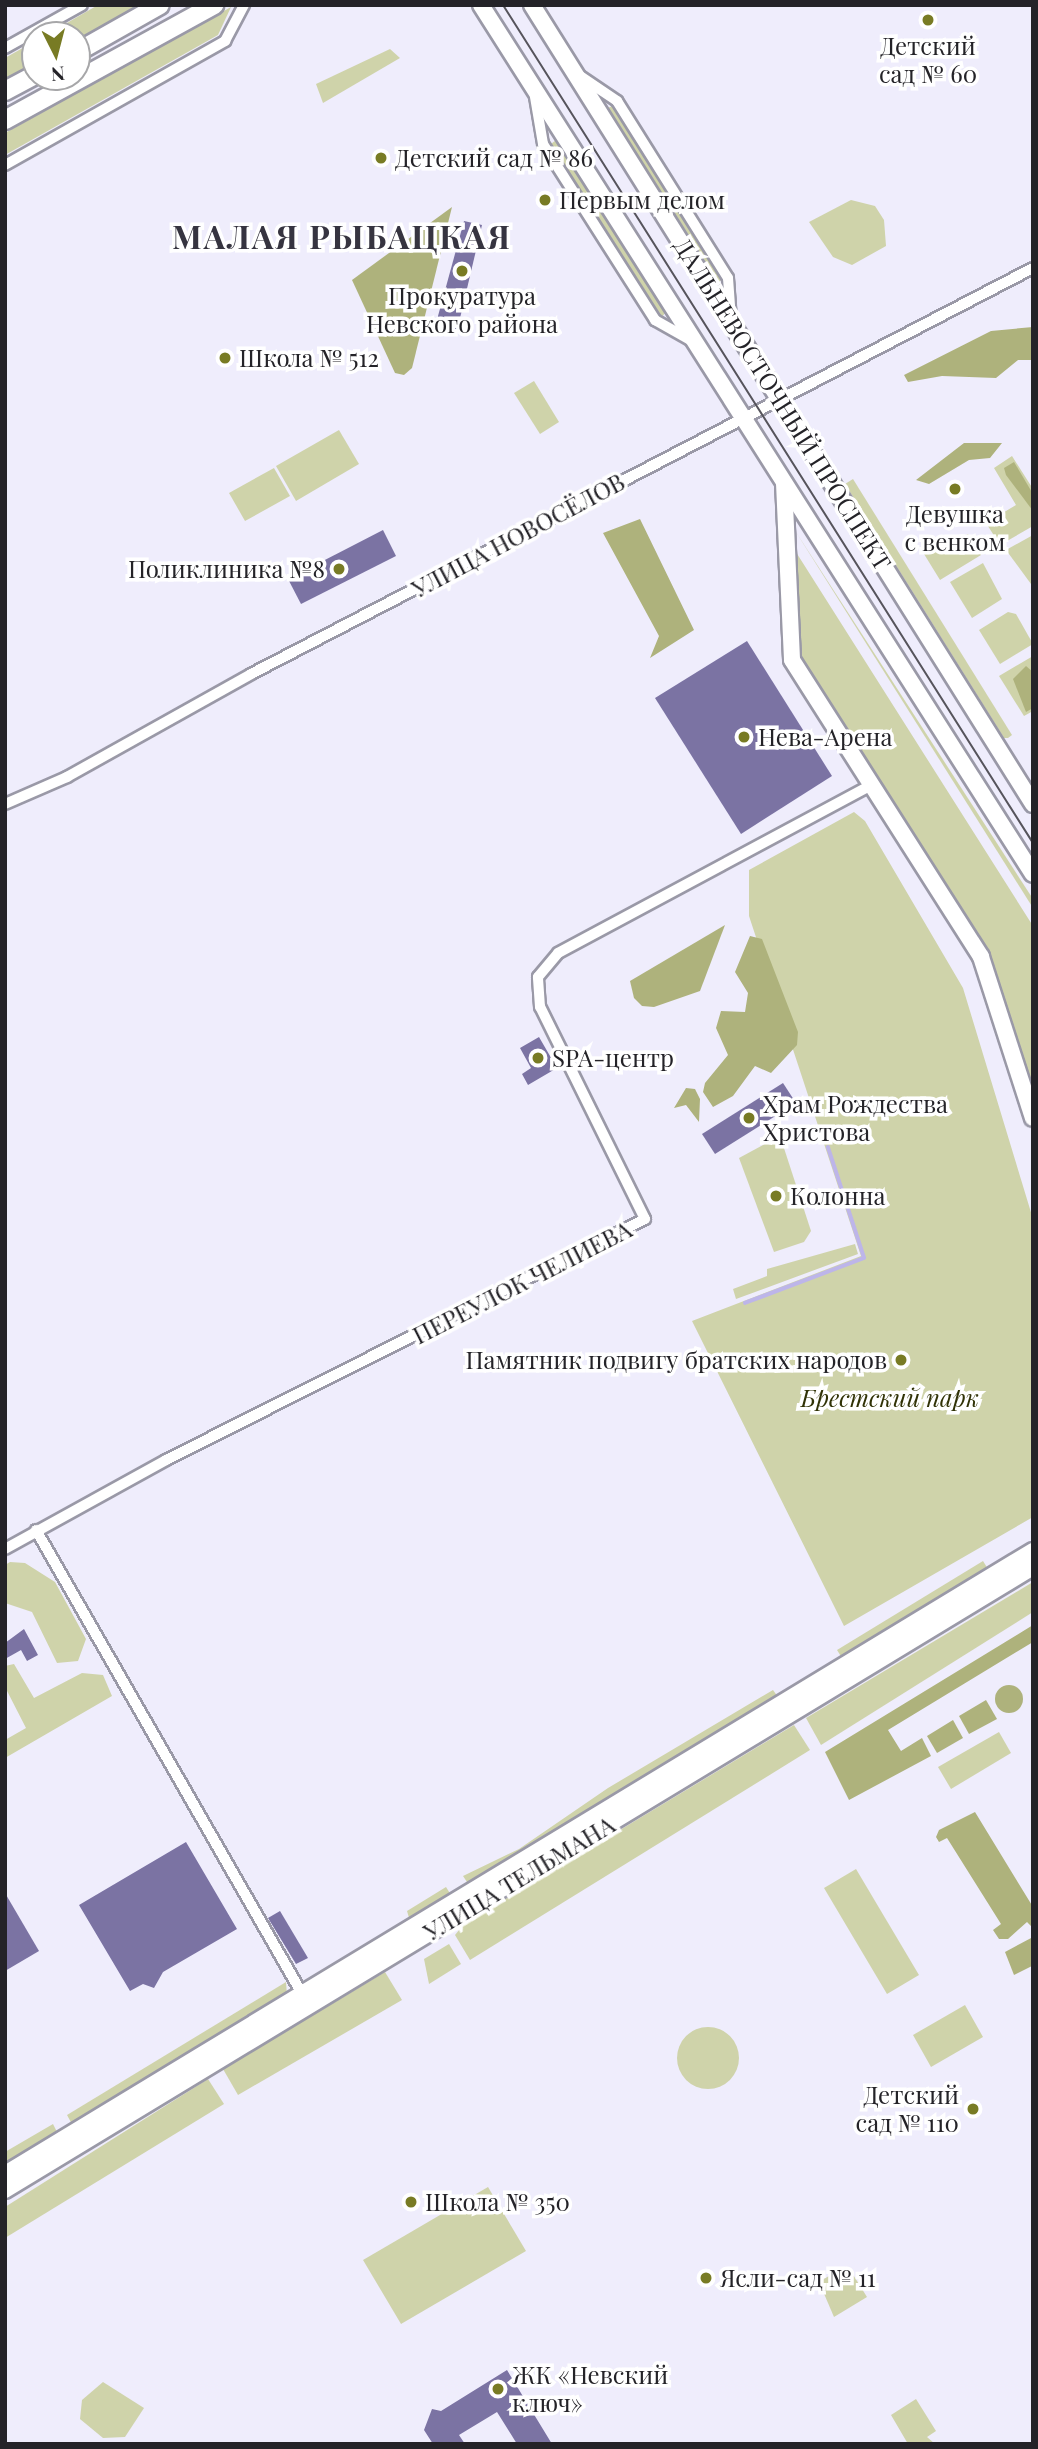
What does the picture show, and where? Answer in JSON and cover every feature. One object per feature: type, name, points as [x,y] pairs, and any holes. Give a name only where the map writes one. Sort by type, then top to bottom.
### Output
[{"type":"main road","points":[[91,44],[160,5]]},
{"type":"main road","points":[[5,120],[214,5]]},
{"type":"main road","points":[[5,91],[21,82]]},
{"type":"street","points":[[5,48],[82,5]]},
{"type":"street","points":[[5,165],[225,41],[244,5]]},
{"type":"street","name":"ДАЛЬНЕВОСТОЧНЫЙ ПРОСПЕКТ","points":[[481,5],[1033,874]]},
{"type":"street","name":"ДАЛЬНЕВОСТОЧНЫЙ ПРОСПЕКТ","points":[[532,5],[1033,804]]},
{"type":"street","points":[[533,87],[543,144],[655,320],[697,344]]},
{"type":"street","name":"УЛИЦА НОВОСЁЛОВ","points":[[5,804],[67,777],[262,668],[1033,268]]},
{"type":"street","name":"ДАЛЬНЕВОСТОЧНЫЙ ПРОСПЕКТ","points":[[784,480],[792,660],[981,957],[1033,1118]]},
{"type":"street","name":"ПЕРЕУЛОК ЧЕЛИЕВА","points":[[5,1549],[36,1530],[645,1219],[540,1007],[538,977],[558,953],[871,785]]},
{"type":"street","points":[[36,1530],[306,2000]]},
{"type":"street","name":"УЛИЦА ТЕЛЬМАНА","points":[[5,2190],[306,2000],[1033,1551]]},
{"type":"street","name":"УЛИЦА ТЕЛЬМАНА","points":[[5,2174],[306,2000],[1033,1567]]},
{"type":"green space","points":[[98,5],[141,5],[91,33],[91,21],[70,21]]},
{"type":"green space","points":[[231,7],[218,35],[5,155],[5,133],[80,91],[91,91],[91,85]]},
{"type":"green space","points":[[21,49],[21,71],[5,80],[5,58]]},
{"type":"green space","points":[[390,49],[400,58],[323,103],[316,84]]},
{"type":"green space","points":[[612,106],[721,280],[719,283],[608,108]]},
{"type":"green space","points":[[556,140],[665,313],[662,317],[551,144]]},
{"type":"green space","points":[[851,200],[875,206],[884,220],[886,246],[852,265],[833,257],[809,222]]},
{"type":"green space","points":[[452,207],[412,368],[404,375],[395,373],[352,280]]},
{"type":"green space","points":[[1033,327],[1033,360],[1018,360],[996,378],[942,376],[908,382],[904,375],[991,331]]},
{"type":"green space","points":[[534,381],[559,422],[540,434],[514,393]]},
{"type":"green space","points":[[339,430],[359,464],[296,501],[276,466]]},
{"type":"green space","points":[[964,443],[1002,443],[990,458],[969,460],[929,484],[916,480]]},
{"type":"green space","points":[[1012,456],[1033,489],[1033,526],[1000,545],[986,523],[1016,505],[994,468]]},
{"type":"green space","points":[[1014,462],[1033,494],[1033,511],[1006,475],[1004,468]]},
{"type":"green space","points":[[274,468],[290,496],[245,521],[229,493]]},
{"type":"green space","points":[[853,479],[1012,735],[1008,738],[1004,738],[845,484]]},
{"type":"green space","points":[[640,519],[694,630],[650,658],[659,636],[603,533]]},
{"type":"green space","points":[[794,529],[1033,899],[1033,908]]},
{"type":"green space","points":[[968,534],[981,555],[940,580],[924,554],[935,548],[938,552]]},
{"type":"green space","points":[[1033,535],[1033,583],[1031,584],[1006,550]]},
{"type":"green space","points":[[794,549],[1033,926],[1033,1086],[989,953],[800,658]]},
{"type":"green space","points":[[983,563],[1002,599],[972,618],[950,582]]},
{"type":"green space","points":[[1008,612],[1016,614],[1033,644],[1000,664],[979,630]]},
{"type":"green space","points":[[1033,656],[1033,711],[1024,716],[999,676]]},
{"type":"green space","points":[[1026,666],[1033,672],[1033,708],[1026,712],[1013,679]]},
{"type":"green space","name":"Брестский парк","points":[[854,812],[865,821],[963,988],[1033,1219],[1033,1517],[844,1626],[692,1321],[861,1256],[749,916],[749,870]]},
{"type":"green space","points":[[725,925],[700,991],[654,1007],[642,1006],[634,998],[630,981]]},
{"type":"green space","points":[[750,936],[762,939],[798,1032],[797,1045],[771,1073],[755,1066],[733,1096],[713,1107],[703,1092],[705,1083],[728,1055],[716,1028],[721,1011],[745,1012],[748,993],[735,972]]},
{"type":"green space","points":[[686,1088],[695,1089],[700,1099],[699,1122],[686,1105],[674,1108]]},
{"type":"green space","points":[[774,1139],[782,1142],[811,1231],[804,1242],[774,1252],[739,1158]]},
{"type":"green space","points":[[855,1244],[858,1254],[736,1299],[733,1289],[767,1276],[767,1269]]},
{"type":"green space","points":[[983,1561],[988,1569],[842,1658],[837,1650]]},
{"type":"green space","points":[[10,1562],[25,1563],[55,1582],[86,1639],[78,1661],[57,1663],[32,1612],[5,1603],[5,1565]]},
{"type":"green space","points":[[1033,1582],[1033,1612],[821,1745],[806,1718]]},
{"type":"green space","points":[[1033,1625],[1033,1642],[888,1730],[901,1751],[922,1738],[931,1756],[849,1800],[825,1752]]},
{"type":"green space","points":[[14,1664],[34,1698],[82,1673],[103,1675],[112,1696],[5,1758],[5,1740],[26,1728],[5,1687],[5,1666]]},
{"type":"green space","points":[[1009,1685],[1019,1689],[1023,1699],[1019,1709],[1009,1713],[999,1709],[995,1699],[999,1689]]},
{"type":"green space","points":[[773,1690],[778,1697],[469,1885],[463,1876],[519,1849],[608,1788]]},
{"type":"green space","points":[[986,1700],[997,1719],[969,1734],[959,1716]]},
{"type":"green space","points":[[953,1720],[963,1738],[937,1753],[927,1736]]},
{"type":"green space","points":[[794,1725],[810,1750],[470,1960],[455,1935],[464,1924]]},
{"type":"green space","points":[[999,1732],[1011,1753],[951,1789],[938,1767]]},
{"type":"green space","points":[[975,1812],[1033,1907],[1033,1928],[1027,1922],[1008,1939],[999,1939],[993,1930],[1001,1924],[947,1838],[939,1842],[936,1837],[939,1830]]},
{"type":"green space","points":[[856,1869],[919,1975],[887,1994],[824,1888]]},
{"type":"green space","points":[[446,1887],[451,1895],[410,1921],[407,1911]]},
{"type":"green space","points":[[1033,1937],[1032,1966],[1014,1975],[1005,1952]]},
{"type":"green space","points":[[449,1944],[461,1964],[429,1984],[424,1959]]},
{"type":"green space","points":[[385,1972],[402,2000],[238,2095],[223,2069]]},
{"type":"green space","points":[[286,1982],[287,1996],[73,2126],[67,2115]]},
{"type":"green space","points":[[965,2005],[983,2037],[931,2067],[913,2035]]},
{"type":"green space","points":[[708,2027],[720,2029],[730,2036],[737,2046],[737,2070],[730,2080],[720,2087],[708,2089],[696,2087],[686,2080],[679,2070],[677,2058],[679,2046],[686,2036],[696,2029]]},
{"type":"green space","points":[[208,2079],[224,2104],[5,2238],[5,2207]]},
{"type":"green space","points":[[53,2124],[58,2134],[5,2165],[5,2152]]},
{"type":"green space","points":[[488,2187],[526,2251],[401,2324],[363,2260]]},
{"type":"green space","points":[[842,2268],[852,2273],[867,2297],[834,2317],[819,2282]]},
{"type":"green space","points":[[103,2382],[144,2408],[125,2437],[103,2438],[80,2419],[82,2400]]},
{"type":"green space","points":[[916,2399],[936,2431],[927,2437],[935,2444],[908,2444],[891,2415]]},
{"type":"building","name":"Прокуратура Невского района","points":[[464,221],[482,225],[457,331],[439,327],[438,316]]},
{"type":"building","name":"Поликлиника №8","points":[[383,530],[396,556],[301,604],[288,579]]},
{"type":"building","name":"Нева-Арена","points":[[747,641],[832,776],[741,834],[655,698]]},
{"type":"building","name":"SPA-центр","points":[[539,1037],[557,1068],[528,1085],[522,1074],[531,1068],[520,1048]]},
{"type":"building","name":"Храм Рождества Христова","points":[[783,1083],[796,1103],[715,1154],[702,1134]]},
{"type":"building","points":[[24,1629],[38,1655],[27,1661],[21,1650],[5,1659],[5,1643]]},
{"type":"building","points":[[186,1842],[237,1929],[163,1972],[154,1988],[143,1984],[130,1991],[79,1905]]},
{"type":"building","points":[[5,1893],[39,1951],[5,1971]]},
{"type":"building","points":[[280,1911],[308,1958],[296,1964],[268,1918]]},
{"type":"building","name":"ЖК «Невский ключ»","points":[[507,2370],[552,2444],[517,2444],[497,2412],[459,2435],[465,2444],[433,2444],[424,2430],[432,2409],[441,2411]]},
{"type":"waterway","points":[[745,1303],[864,1258],[828,1148]]},
{"type":"tram line","points":[[503,5],[1033,843]]},
{"type":"place","name":"Детский сад № 60","points":[[928,20]]},
{"type":"place","name":"Детский сад № 86","points":[[381,158]]},
{"type":"place","name":"Первым делом","points":[[545,200]]},
{"type":"place","name":"Прокуратура Невского района","points":[[462,271]]},
{"type":"place","name":"Школа № 512","points":[[225,358]]},
{"type":"place","name":"Девушка с венком","points":[[955,489]]},
{"type":"place","name":"Поликлиника №8","points":[[339,569]]},
{"type":"place","name":"Нева-Арена","points":[[744,737]]},
{"type":"place","name":"SPA-центр","points":[[538,1058]]},
{"type":"place","name":"Храм Рождества Христова","points":[[749,1118]]},
{"type":"place","name":"Колонна","points":[[776,1196]]},
{"type":"place","name":"Памятник подвигу братских народов","points":[[901,1360]]},
{"type":"place","name":"Детский сад № 110","points":[[973,2109]]},
{"type":"place","name":"Школа № 350","points":[[411,2202]]},
{"type":"place","name":"Ясли-сад № 11","points":[[706,2278]]},
{"type":"place","name":"ЖК «Невский ключ»","points":[[498,2389]]},
{"type":"district","name":"МАЛАЯ РЫБАЦКАЯ","points":[[342,236]]}]
